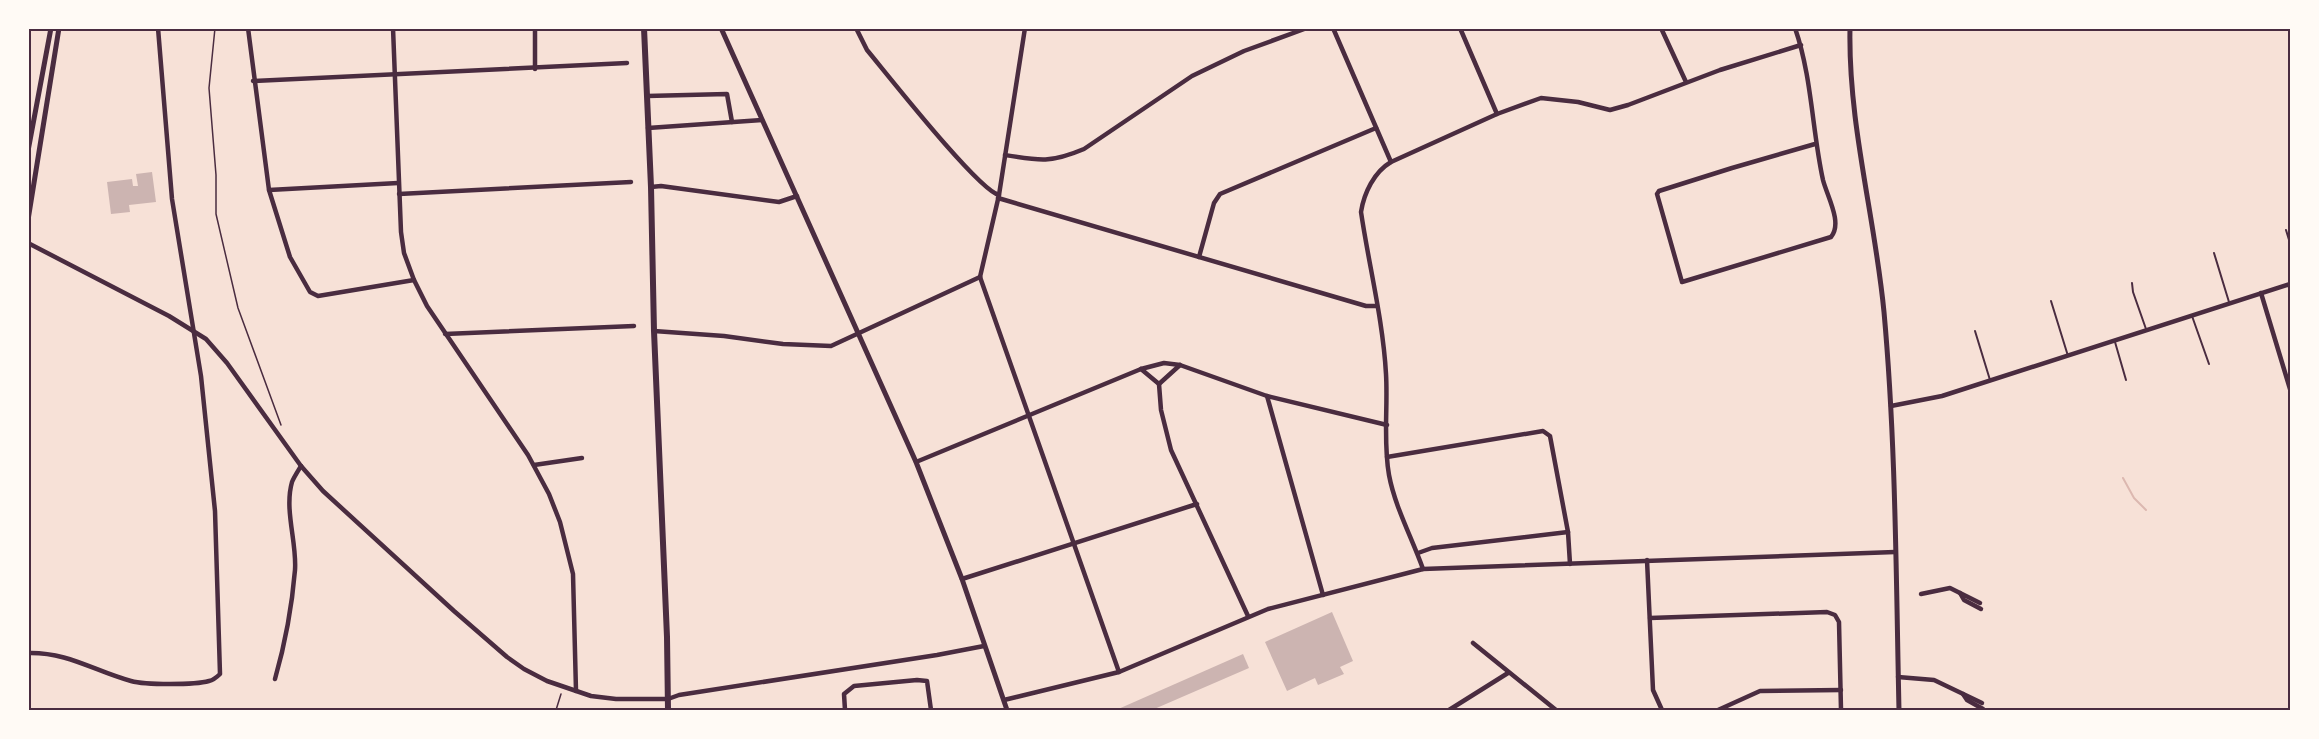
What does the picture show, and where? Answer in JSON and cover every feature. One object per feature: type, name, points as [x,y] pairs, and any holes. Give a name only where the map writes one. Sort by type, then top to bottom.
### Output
[{"type":"main road","points":[[644,28],[668,711]]},
{"type":"street","points":[[28,151],[51,28]]},
{"type":"street","points":[[28,220],[59,28]]},
{"type":"street","points":[[28,653],[55,654],[131,681],[143,683],[204,682],[216,679],[220,674],[216,521],[194,330],[172,199],[158,28]]},
{"type":"street","points":[[248,28],[253,81],[269,190],[290,257],[310,292],[318,297],[414,280]]},
{"type":"street","points":[[393,28],[398,183],[404,253],[414,280],[445,333],[534,465],[560,522],[573,574],[576,691]]},
{"type":"street","points":[[535,28],[535,69]]},
{"type":"street","points":[[721,28],[916,462],[962,579],[1007,711]]},
{"type":"street","points":[[856,28],[867,50],[971,173],[992,193],[1199,257],[1366,306],[1377,306]]},
{"type":"street","points":[[1026,28],[998,196],[980,277],[1119,672]]},
{"type":"street","points":[[1005,155],[1045,161],[1071,155],[1084,149],[1192,76],[1244,51],[1307,28]]},
{"type":"street","points":[[1333,28],[1391,162]]},
{"type":"street","points":[[1460,28],[1497,114]]},
{"type":"street","points":[[1661,28],[1686,82]]},
{"type":"street","points":[[1795,28],[1801,45],[1815,144],[1825,191],[1836,225],[1835,232],[1831,237],[1682,282],[1657,194],[1659,191],[1815,144]]},
{"type":"street","points":[[1850,28],[1851,94],[1880,285],[1891,406],[1899,711]]},
{"type":"street","points":[[1423,569],[1395,496],[1387,457],[1386,375],[1361,212],[1363,201],[1371,184],[1381,170],[1391,162],[1497,114],[1541,98],[1578,102],[1610,110],[1686,82],[1801,45]]},
{"type":"street","points":[[253,81],[627,63]]},
{"type":"street","points":[[647,96],[727,94],[732,122]]},
{"type":"street","points":[[648,128],[762,120]]},
{"type":"street","points":[[1199,257],[1214,203],[1220,194],[1376,128]]},
{"type":"street","points":[[399,194],[632,182]]},
{"type":"street","points":[[269,190],[398,183]]},
{"type":"street","points":[[651,187],[661,186],[779,202],[797,196]]},
{"type":"street","points":[[28,243],[194,330],[223,357],[301,466],[323,491],[507,657],[547,681],[591,696],[616,699],[668,699],[679,695],[984,646]]},
{"type":"street","points":[[654,331],[724,336],[783,344],[831,346],[980,277]]},
{"type":"street","points":[[1891,406],[1942,396],[2290,284]]},
{"type":"street","points":[[2261,293],[2290,389]]},
{"type":"street","points":[[445,333],[634,326]]},
{"type":"street","points":[[916,462],[1142,369],[1164,363],[1180,365],[1267,396],[1387,425]]},
{"type":"street","points":[[1159,384],[1180,365]]},
{"type":"street","points":[[1142,369],[1159,384],[1161,410],[1171,450],[1248,616]]},
{"type":"street","points":[[1267,396],[1323,595]]},
{"type":"street","points":[[1387,457],[1548,432],[1568,532],[1570,564]]},
{"type":"street","points":[[534,465],[582,458]]},
{"type":"street","points":[[275,679],[284,642],[295,571],[290,501],[292,482],[301,466]]},
{"type":"street","points":[[962,579],[1197,504]]},
{"type":"street","points":[[1418,553],[1432,548],[1568,532]]},
{"type":"street","points":[[1004,700],[1119,672],[1248,616],[1423,569],[1895,552]]},
{"type":"street","points":[[1647,560],[1653,690],[1662,711]]},
{"type":"street","points":[[1921,594],[1950,588],[1980,603]]},
{"type":"street","points":[[1960,593],[1964,600],[1981,609]]},
{"type":"street","points":[[1650,618],[1827,612],[1834,615],[1839,622],[1841,711]]},
{"type":"street","points":[[1473,643],[1556,711]]},
{"type":"street","points":[[1449,711],[1508,673]]},
{"type":"street","points":[[1898,676],[1934,680],[1982,703]]},
{"type":"street","points":[[845,711],[844,694],[854,686],[917,680],[927,681],[930,711]]},
{"type":"street","points":[[1718,711],[1760,692],[1841,690]]},
{"type":"street","points":[[1963,694],[1967,700],[1983,709]]},
{"type":"lane","points":[[2286,230],[2290,243]]},
{"type":"lane","points":[[2214,253],[2229,304]]},
{"type":"lane","points":[[2132,283],[2147,331]]},
{"type":"lane","points":[[2051,301],[2068,356]]},
{"type":"lane","points":[[2192,316],[2209,364]]},
{"type":"lane","points":[[1975,331],[1990,381]]},
{"type":"lane","points":[[2115,341],[2126,380]]},
{"type":"path","points":[[215,28],[209,88],[216,176],[216,214],[238,308],[282,430]]},
{"type":"path","points":[[556,711],[564,688]]},
{"type":"building","points":[[152,172],[156,202],[129,205],[130,212],[111,214],[107,182],[132,179],[133,186],[138,186],[136,174]]},
{"type":"building","points":[[1332,612],[1353,661],[1340,667],[1344,674],[1318,685],[1315,678],[1287,691],[1265,642]]},
{"type":"building","points":[[1243,654],[1249,668],[1152,710],[1116,710]]},
{"type":"waterway","points":[[2123,478],[2134,498],[2146,510]]}]
